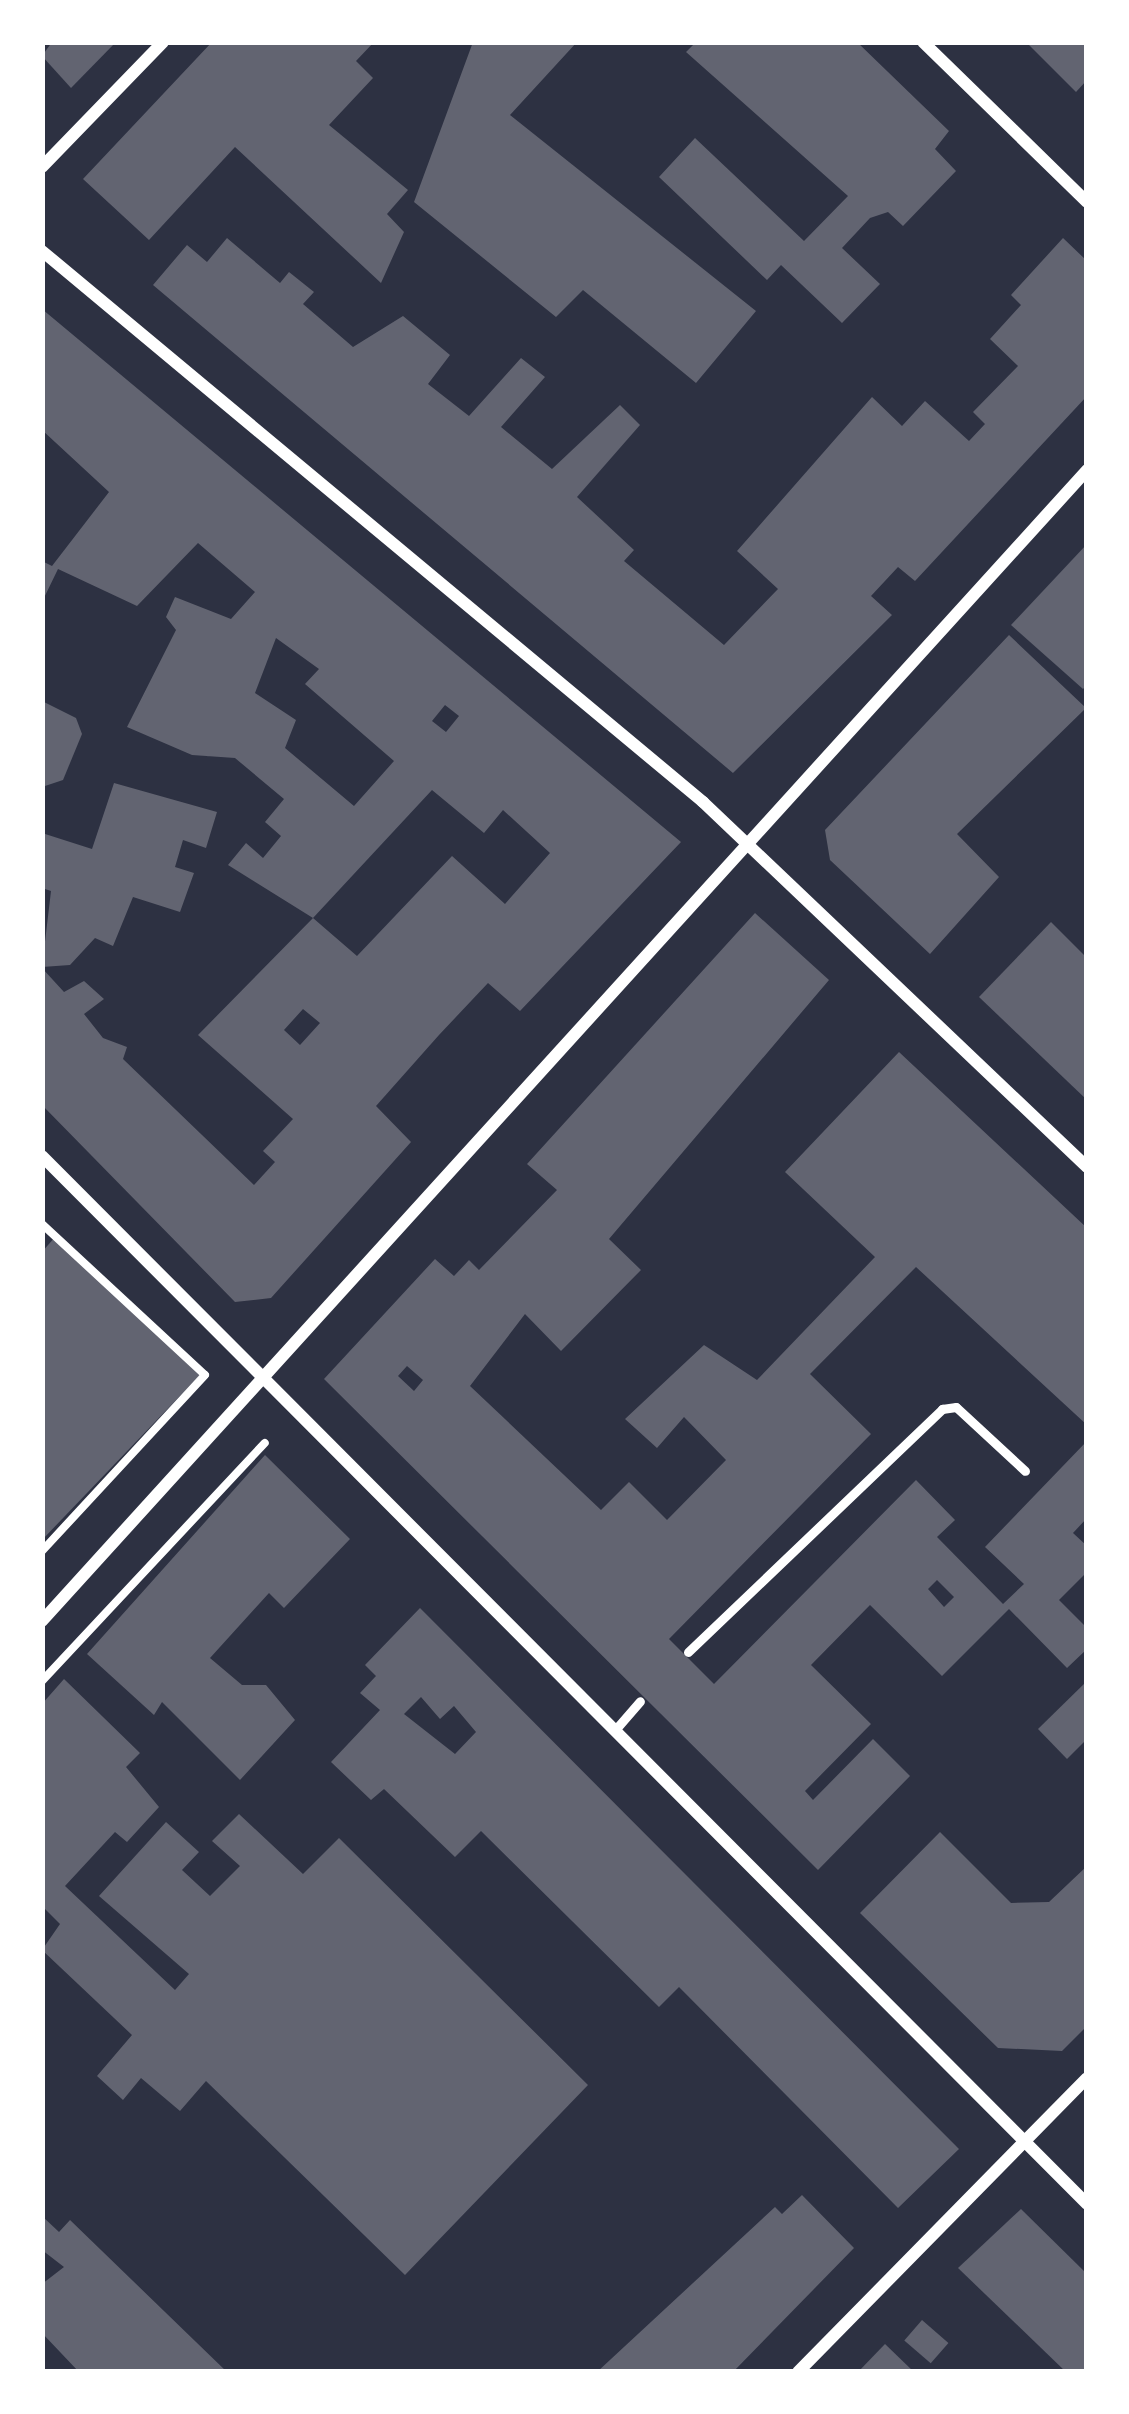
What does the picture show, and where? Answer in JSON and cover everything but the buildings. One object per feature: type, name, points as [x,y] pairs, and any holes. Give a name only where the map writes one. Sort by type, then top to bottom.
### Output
[{"type":"street","points":[[42,167],[163,42]]},
{"type":"street","points":[[923,42],[1087,202]]},
{"type":"street","points":[[42,251],[748,842],[1087,1167]]},
{"type":"street","points":[[42,1621],[1087,470]]},
{"type":"street","points":[[42,1156],[1087,2204]]},
{"type":"street","points":[[798,2372],[1087,2078]]},
{"type":"lane","points":[[688,1652],[942,1409],[956,1407],[1025,1471]]},
{"type":"lane","points":[[615,1730],[640,1701]]},
{"type":"path","points":[[42,1224],[206,1375],[42,1551]]},
{"type":"path","points":[[42,1681],[265,1443]]}]
